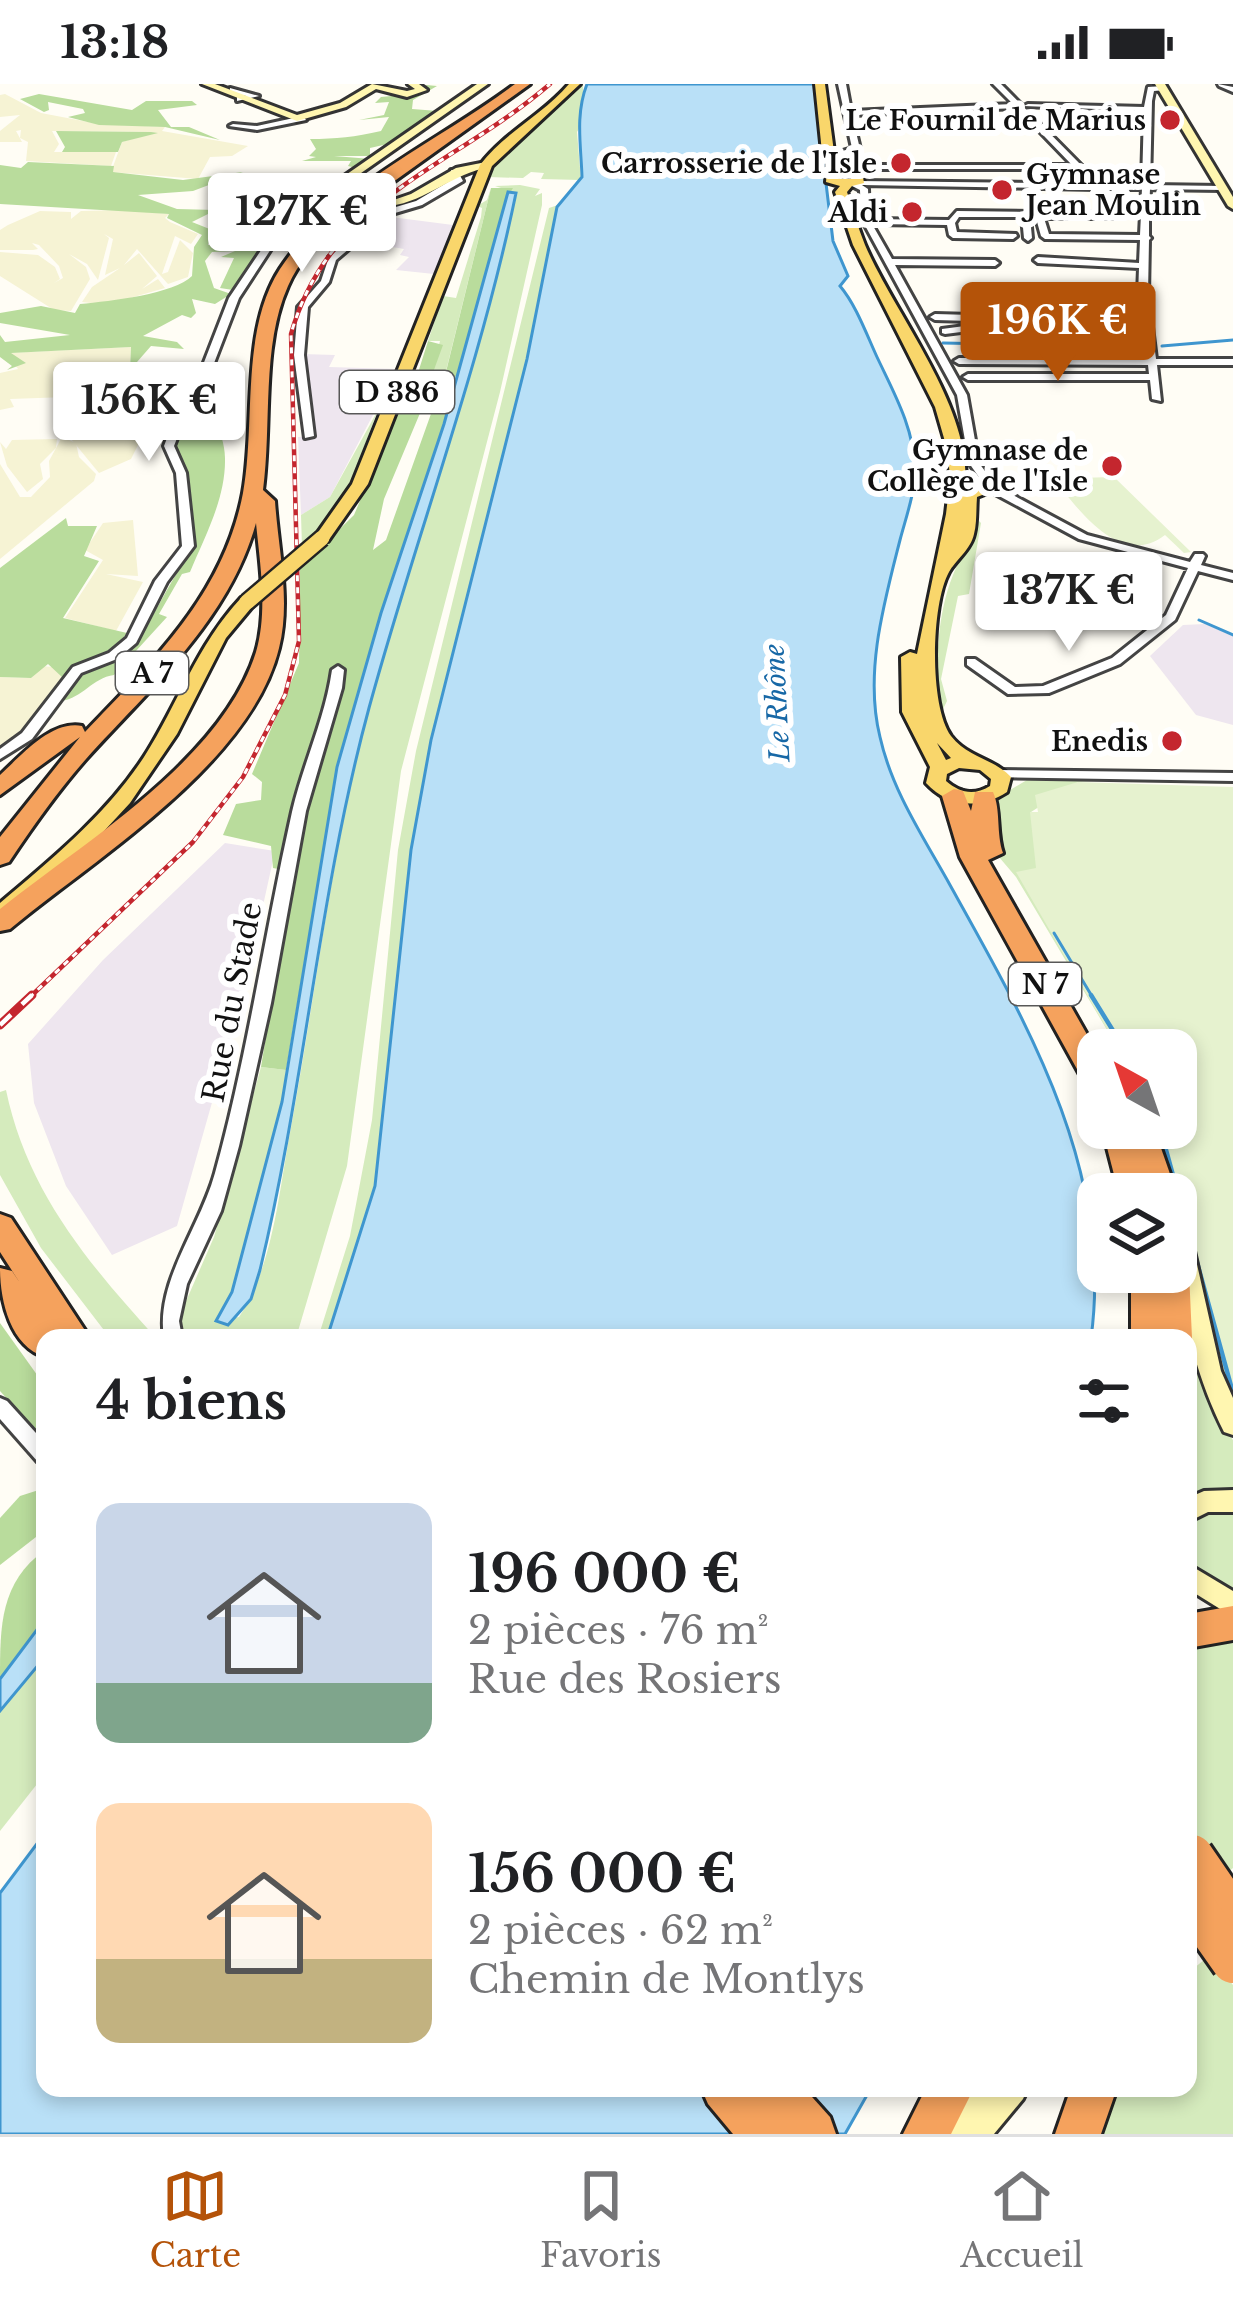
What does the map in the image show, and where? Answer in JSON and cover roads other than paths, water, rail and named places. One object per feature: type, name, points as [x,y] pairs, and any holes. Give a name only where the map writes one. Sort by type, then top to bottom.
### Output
[{"type":"highway","name":"A 7","points":[[0,821],[74,731],[174,627],[223,547],[239,490],[256,313],[282,259],[332,211],[511,84]]},
{"type":"highway","name":"A 7","points":[[0,857],[45,788],[206,609],[241,545],[255,490],[268,325],[286,273],[328,224],[523,84]]},
{"type":"highway","points":[[0,919],[167,786],[247,699],[261,672],[272,622],[265,501],[255,490]]},
{"type":"highway","points":[[0,788],[45,747],[74,731]]},
{"type":"highway","name":"N 7","points":[[991,786],[987,847],[1093,1029]]},
{"type":"highway","name":"N 7","points":[[954,796],[973,857],[1077,1043]]},
{"type":"highway","points":[[0,1226],[67,1329]]},
{"type":"highway","points":[[0,1280],[36,1331]]},
{"type":"highway","points":[[1147,1293],[1148,1329]]},
{"type":"highway","points":[[1174,1293],[1175,1329]]},
{"type":"highway","points":[[1197,1629],[1233,1623]]},
{"type":"highway","points":[[1197,1876],[1233,1914],[1197,1944]]},
{"type":"highway","points":[[1197,1885],[1233,1962]]},
{"type":"highway","points":[[732,2097],[764,2134]]},
{"type":"highway","points":[[782,2097],[813,2134]]},
{"type":"highway","points":[[926,2134],[946,2097]]},
{"type":"highway","points":[[1078,2134],[1091,2097]]},
{"type":"main road","name":"D 386","points":[[0,919],[92,832],[140,777],[170,730],[207,648],[247,602],[322,538],[360,484],[486,165],[497,148],[554,107],[575,84]]},
{"type":"main road","points":[[824,84],[844,162],[859,245],[942,407],[953,440],[958,480],[925,659],[926,694],[939,739],[991,786],[954,796],[936,783],[940,768],[915,724],[909,676],[945,491],[943,446],[933,411],[846,240],[848,188]]},
{"type":"main road","points":[[844,162],[830,166],[848,188],[850,214],[867,221]]},
{"type":"main road","points":[[942,570],[966,537],[969,494],[992,488]]},
{"type":"main road","points":[[940,768],[967,762]]},
{"type":"street","points":[[207,84],[280,115],[303,118]]},
{"type":"street","points":[[253,128],[303,118],[362,97],[372,87],[388,86],[407,94],[422,90],[413,84]]},
{"type":"street","points":[[0,755],[27,736],[77,670],[113,656],[132,640],[161,581],[188,546],[181,473],[169,446],[183,408],[202,384],[234,298],[277,232],[483,84]]},
{"type":"street","points":[[842,84],[856,151],[844,162]]},
{"type":"street","points":[[997,84],[1024,106],[1095,186],[1115,202],[1148,210]]},
{"type":"street","points":[[1222,84],[1233,90]]},
{"type":"street","points":[[1157,399],[1144,266],[1151,89],[1162,86],[1232,202]]},
{"type":"street","points":[[849,112],[1024,106],[1147,109]]},
{"type":"street","points":[[233,126],[285,133]]},
{"type":"street","points":[[844,162],[1080,167]]},
{"type":"street","points":[[329,195],[405,201],[454,172],[486,165]]},
{"type":"street","points":[[309,436],[299,355],[303,308],[325,282],[335,256],[392,211],[419,203],[460,179],[454,172]]},
{"type":"street","points":[[848,188],[1222,188]]},
{"type":"street","points":[[848,188],[864,189],[867,221],[962,395],[974,463],[992,488],[1084,537],[1198,560],[1233,577]]},
{"type":"street","points":[[1013,236],[952,234],[951,223],[957,214],[1111,216],[1115,202]]},
{"type":"street","points":[[1026,214],[1028,238]]},
{"type":"street","points":[[1039,215],[1045,236],[1147,238]]},
{"type":"street","points":[[867,221],[951,223]]},
{"type":"street","points":[[1120,265],[1038,260],[1041,263],[1144,266]]},
{"type":"street","points":[[889,262],[995,263]]},
{"type":"street","points":[[935,317],[975,318],[993,326]]},
{"type":"street","points":[[945,331],[993,326],[1148,329]]},
{"type":"street","points":[[959,361],[1233,362]]},
{"type":"street","points":[[968,377],[1155,377]]},
{"type":"street","points":[[971,662],[1007,690],[1053,688],[1122,658],[1171,617],[1198,560]]},
{"type":"street","name":"Rue du Stade","points":[[171,1329],[172,1300],[207,1228],[243,1106],[300,806],[338,670]]},
{"type":"street","points":[[991,786],[1233,777]]},
{"type":"street","points":[[1192,1293],[1209,1371],[1233,1425]]},
{"type":"street","points":[[0,1406],[36,1446]]},
{"type":"street","points":[[1197,1506],[1233,1501]]},
{"type":"street","points":[[1197,1581],[1233,1605]]},
{"type":"street","points":[[1197,1911],[1233,1882]]},
{"type":"street","points":[[1197,1931],[1233,1901]]},
{"type":"street","points":[[945,2134],[980,2097]]},
{"type":"street","points":[[972,2134],[1004,2097]]},
{"type":"water","name":"Le Rhône","points":[[587,84],[814,84],[833,241],[848,276],[840,286],[896,397],[914,454],[912,496],[878,638],[874,688],[880,737],[901,795],[1008,992],[1058,1102],[1080,1173],[1077,1293],[1094,1293],[1092,1329],[330,1329],[375,1186],[411,850],[431,740],[527,359],[557,207],[582,177],[580,119]]},
{"type":"water","points":[[508,192],[516,193],[484,323],[352,777],[260,1270],[251,1299],[228,1325],[216,1321],[232,1292],[282,1102],[337,767],[381,613],[444,424]]},
{"type":"water","points":[[36,1631],[36,1668],[0,1711],[0,1679]]},
{"type":"water","points":[[36,1845],[36,2097],[866,2097],[845,2134],[0,2134],[0,1893]]},
{"type":"waterway","points":[[1162,346],[1233,340]]},
{"type":"waterway","points":[[943,343],[1143,347]]},
{"type":"waterway","points":[[1199,620],[1233,635]]},
{"type":"waterway","points":[[1054,933],[1093,998]]},
{"type":"waterway","points":[[1091,995],[1112,1029]]},
{"type":"waterway","points":[[1166,1149],[1233,1393]]},
{"type":"railway","points":[[29,998],[193,842],[243,777],[285,695],[299,641],[291,334],[309,287],[334,249],[364,217],[550,84]]},
{"type":"railway","points":[[0,1025],[32,995]]},
{"type":"place","name":"Le Fournil de Marius","points":[[1170,120]]},
{"type":"place","name":"Carrosserie de l'Isle","points":[[901,163]]},
{"type":"place","name":"Gymnase Jean Moulin","points":[[1002,190]]},
{"type":"place","name":"Aldi","points":[[912,212]]},
{"type":"place","name":"Gymnase de Collège de l'Isle","points":[[1112,466]]},
{"type":"place","name":"Enedis","points":[[1172,741]]}]
